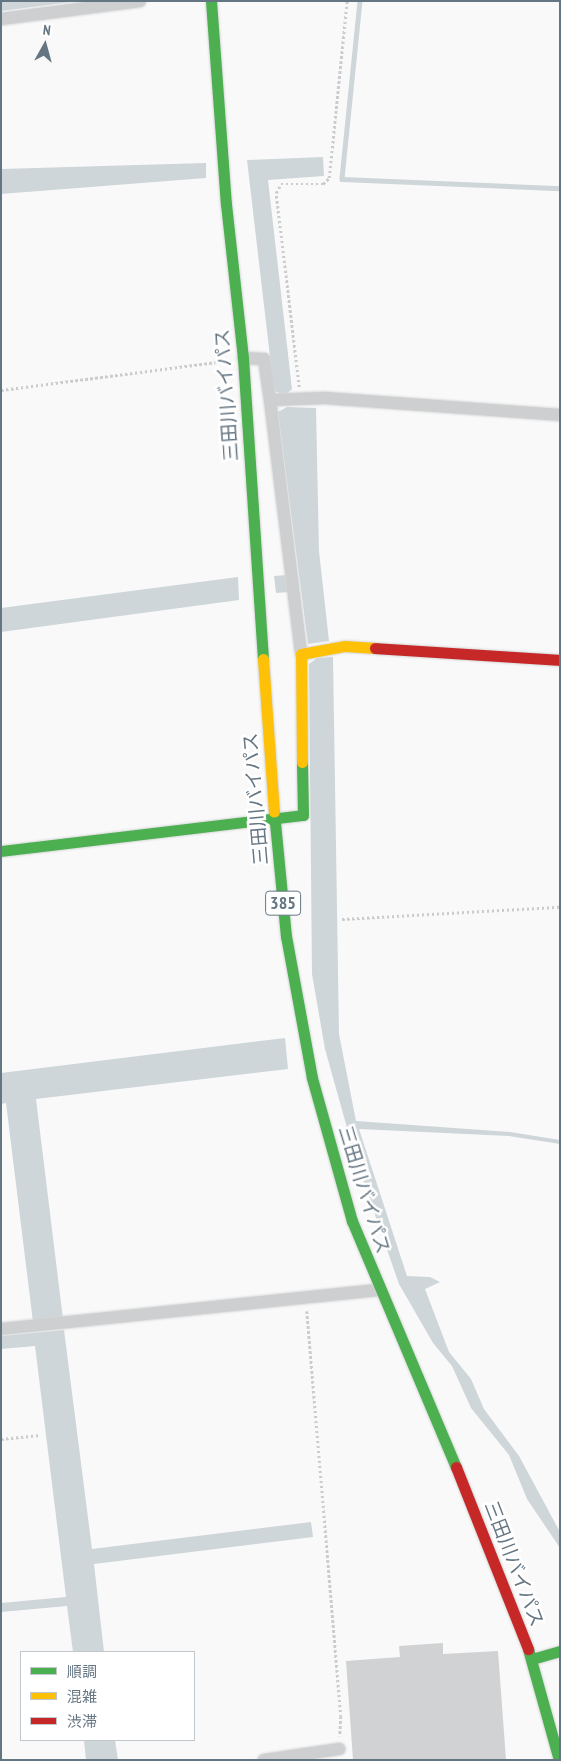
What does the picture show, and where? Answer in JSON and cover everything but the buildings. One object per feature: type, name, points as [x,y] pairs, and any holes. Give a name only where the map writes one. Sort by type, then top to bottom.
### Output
[{"type":"main road","name":"三田川バイパス","points":[[211,1],[226,204],[243,358],[274,817],[286,936],[312,1078],[352,1220],[379,1290],[474,1510],[532,1659],[559,1760]]},
{"type":"main road","points":[[1,851],[303,815],[301,654],[345,646],[560,660]]},
{"type":"main road","points":[[532,1659],[560,1651]]},
{"type":"street","points":[[1,19],[140,1]]},
{"type":"street","points":[[243,358],[264,359],[301,654]]},
{"type":"street","points":[[270,400],[324,398],[560,415]]},
{"type":"street","points":[[1,1329],[379,1290]]},
{"type":"street","points":[[264,1760],[339,1748]]},
{"type":"path","points":[[300,399],[276,192],[281,184],[323,184],[329,178],[347,1]]},
{"type":"path","points":[[1,390],[243,358]]},
{"type":"path","points":[[342,919],[560,907]]},
{"type":"path","points":[[306,1299],[341,1716],[339,1748]]},
{"type":"path","points":[[1,1439],[40,1435]]},
{"type":"shaded area","points":[[1,1],[79,1],[1,11]]},
{"type":"shaded area","points":[[323,157],[324,176],[268,180],[292,389],[285,395],[274,391],[247,160]]},
{"type":"shaded area","points":[[206,163],[206,178],[1,194],[1,169]]},
{"type":"shaded area","points":[[287,407],[316,408],[319,551],[329,641],[308,644],[278,412]]},
{"type":"shaded area","points":[[287,575],[289,592],[276,593],[274,576]]},
{"type":"shaded area","points":[[238,577],[239,600],[1,632],[1,608]]},
{"type":"shaded area","points":[[333,657],[339,1034],[356,1121],[510,1132],[560,1140],[560,1144],[509,1136],[359,1129],[407,1276],[430,1277],[440,1282],[425,1289],[449,1352],[471,1379],[484,1409],[519,1456],[560,1532],[560,1548],[527,1499],[509,1455],[471,1408],[452,1366],[433,1343],[399,1284],[356,1160],[325,1049],[312,974],[309,664],[317,658]]},
{"type":"shaded area","points":[[285,1038],[288,1069],[36,1099],[63,1319],[33,1322],[6,1103],[1,1104],[1,1073]]},
{"type":"shaded area","points":[[64,1330],[92,1549],[311,1522],[313,1537],[94,1564],[104,1651],[73,1651],[67,1606],[1,1612],[1,1603],[66,1597],[35,1346],[1,1349],[1,1336]]},
{"type":"shaded area","points":[[84,1741],[115,1741],[118,1760],[86,1760]]},
{"type":"waterway","points":[[360,1],[342,179],[560,188]]},
{"type":"traffic: fast","points":[[211,1],[226,204],[243,358],[263,659]]},
{"type":"traffic: fast","points":[[1,851],[303,815],[302,762]]},
{"type":"traffic: fast","points":[[274,812],[286,936],[312,1078],[352,1221],[456,1467]]},
{"type":"traffic: fast","points":[[528,1649],[559,1760]]},
{"type":"traffic: fast","points":[[532,1659],[560,1651]]},
{"type":"traffic: slow","points":[[302,762],[301,654],[345,646],[375,648]]},
{"type":"traffic: slow","points":[[263,659],[274,812]]},
{"type":"traffic: jam","points":[[375,648],[560,660]]},
{"type":"traffic: jam","points":[[456,1467],[528,1649]]}]
